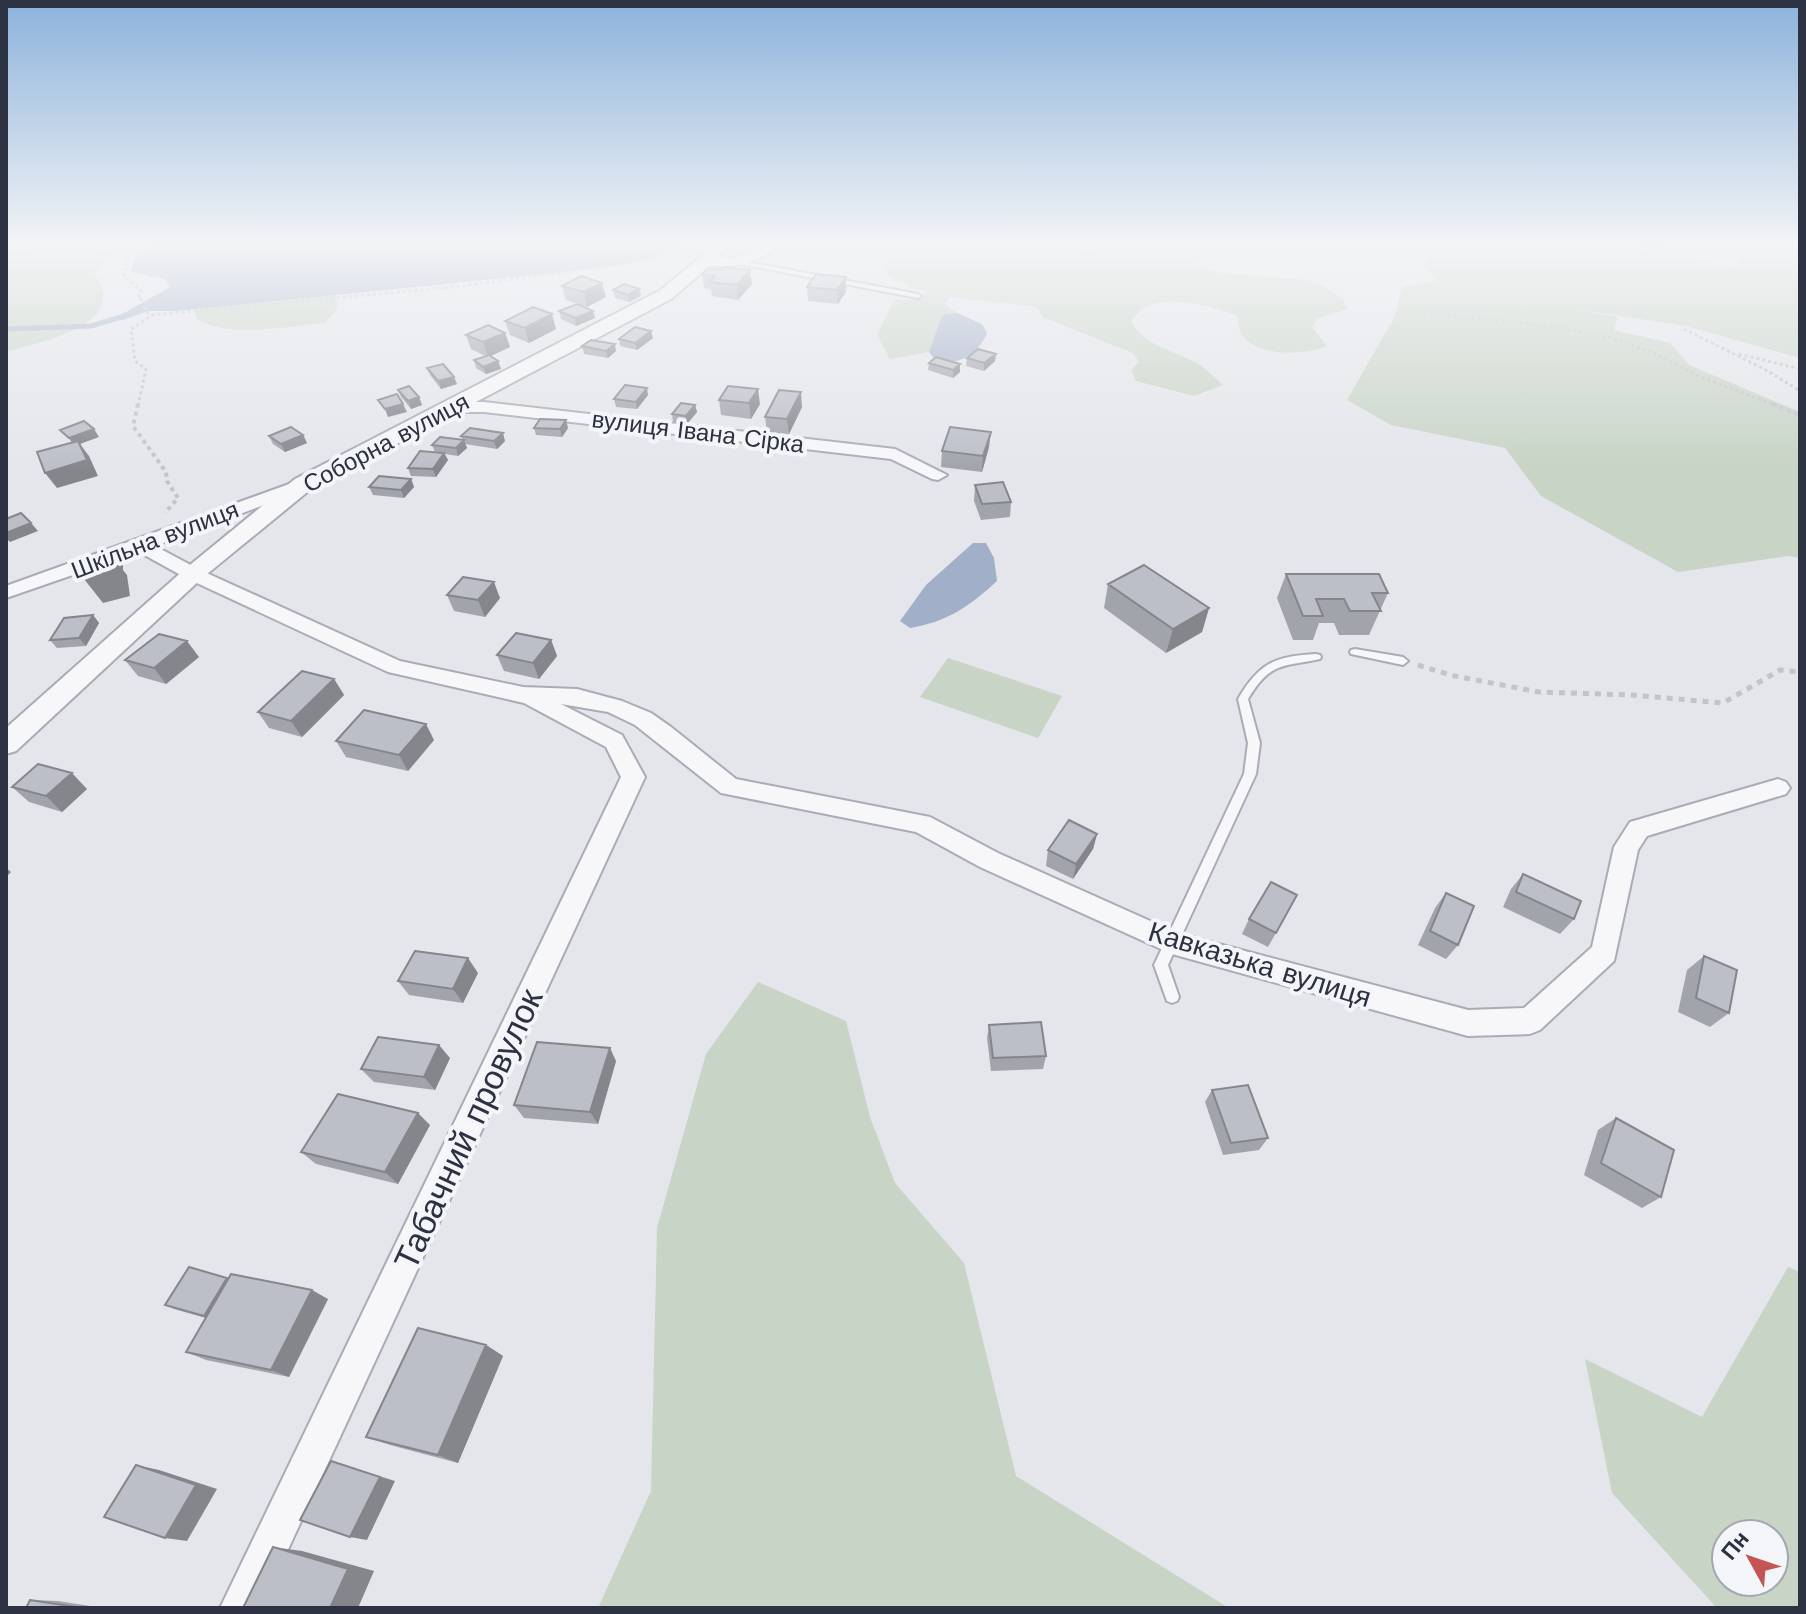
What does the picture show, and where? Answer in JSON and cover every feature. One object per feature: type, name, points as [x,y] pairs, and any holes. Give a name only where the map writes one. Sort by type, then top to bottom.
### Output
[{"type":"street","name":"Соборна вулиця","points":[[6,744],[193,574],[303,484],[619,319]]},
{"type":"street","name":"вулиця Івана Сірка","points":[[453,407],[484,407],[895,454],[938,475]]},
{"type":"street","name":"Шкільна вулиця","points":[[6,592],[303,484]]},
{"type":"street","points":[[140,545],[193,574],[395,667],[523,695]]},
{"type":"street","name":"Кавказька вулиця","points":[[523,695],[577,697],[614,706],[643,719],[729,787],[921,824],[989,860],[1172,943],[1468,1023],[1530,1021],[1604,953],[1622,861],[1626,847],[1639,829],[1778,788]]},
{"type":"street","name":"Табачний провулок","points":[[240,1608],[633,777],[614,741],[523,695]]},
{"type":"lane","points":[[1355,652],[1403,661]]},
{"type":"lane","points":[[1172,997],[1161,965],[1250,774],[1254,743],[1243,699],[1255,676],[1282,659],[1316,657]]},
{"type":"path","points":[[146,319],[131,329],[135,361],[146,369],[133,426],[166,472],[167,481],[178,498],[156,525],[163,537]]},
{"type":"path","points":[[1485,319],[1550,326],[1608,337],[1654,353],[1696,375],[1800,415]]},
{"type":"path","points":[[1684,329],[1800,391]]},
{"type":"path","points":[[1727,350],[1800,369]]},
{"type":"path","points":[[1403,661],[1450,675],[1539,692],[1632,695],[1723,703],[1780,670],[1800,672]]},
{"type":"green space","points":[[6,319],[91,319],[63,335],[6,352]]},
{"type":"green space","points":[[199,319],[328,319],[325,323],[240,330]]},
{"type":"green space","points":[[885,319],[943,319],[929,352],[890,359],[877,335]]},
{"type":"green space","points":[[1048,319],[1132,319],[1136,329],[1151,342],[1199,364],[1223,385],[1194,396],[1136,381],[1131,370],[1139,362],[1133,353]]},
{"type":"green space","points":[[1238,319],[1317,319],[1312,327],[1327,346],[1295,353],[1271,351],[1259,348],[1241,333]]},
{"type":"green space","points":[[1393,319],[1617,319],[1614,330],[1670,343],[1689,365],[1800,412],[1800,558],[1789,556],[1678,572],[1541,496],[1505,448],[1391,425],[1347,400]]},
{"type":"green space","points":[[1642,319],[1800,319],[1800,358],[1686,326]]},
{"type":"green space","points":[[948,658],[1062,696],[1038,738],[920,697]]},
{"type":"green space","points":[[758,982],[846,1021],[870,1117],[895,1183],[964,1263],[1016,1476],[1229,1608],[598,1608],[651,1491],[657,1228],[706,1054]]},
{"type":"green space","points":[[1788,1267],[1800,1272],[1800,1608],[1717,1608],[1612,1493],[1585,1359],[1702,1417]]},
{"type":"water","points":[[941,319],[971,319],[982,324],[987,333],[979,347],[961,360],[937,362],[929,352]]},
{"type":"water","points":[[973,543],[986,543],[994,558],[997,581],[947,617],[910,628],[900,621],[926,585]]},
{"type":"building","points":[[508,319],[542,319],[525,328],[505,321]]},
{"type":"building","points":[[488,325],[505,333],[483,342],[466,335]]},
{"type":"building","points":[[635,327],[651,331],[635,343],[619,339]]},
{"type":"building","points":[[591,340],[615,344],[606,351],[582,346]]},
{"type":"building","points":[[978,349],[996,354],[984,363],[967,358]]},
{"type":"building","points":[[489,355],[498,361],[483,367],[474,360]]},
{"type":"building","points":[[936,357],[960,364],[953,370],[929,363]]},
{"type":"building","points":[[443,364],[454,377],[438,381],[427,368]]},
{"type":"building","points":[[625,385],[647,388],[636,402],[614,399]]},
{"type":"building","points":[[409,386],[419,397],[408,401],[398,390]]},
{"type":"building","points":[[728,386],[758,389],[749,403],[719,400]]},
{"type":"building","points":[[779,390],[801,392],[787,419],[765,417]]},
{"type":"building","points":[[397,394],[403,404],[385,409],[378,400]]},
{"type":"building","points":[[681,403],[695,405],[686,416],[672,414]]},
{"type":"building","points":[[540,419],[566,420],[560,429],[534,428]]},
{"type":"building","points":[[84,421],[94,429],[69,438],[60,430]]},
{"type":"building","points":[[291,427],[303,435],[281,444],[269,436]]},
{"type":"building","points":[[950,427],[991,432],[983,456],[942,451]]},
{"type":"building","points":[[470,428],[503,433],[494,441],[461,436]]},
{"type":"building","points":[[440,437],[464,440],[456,448],[432,445]]},
{"type":"building","points":[[78,441],[87,460],[45,473],[37,452]]},
{"type":"building","points":[[420,451],[444,453],[433,469],[408,468]]},
{"type":"building","points":[[379,476],[411,479],[401,490],[369,487]]},
{"type":"building","points":[[1003,482],[1011,502],[982,504],[975,485]]},
{"type":"building","points":[[21,513],[31,523],[6,533],[6,519]]},
{"type":"building","points":[[110,551],[112,571],[84,579],[83,558]]},
{"type":"building","points":[[1144,565],[1209,608],[1173,629],[1108,584]]},
{"type":"building","points":[[1286,574],[1379,574],[1388,593],[1372,593],[1381,611],[1350,611],[1344,599],[1316,599],[1323,616],[1303,616]]},
{"type":"building","points":[[463,577],[494,582],[478,600],[447,595]]},
{"type":"building","points":[[93,615],[79,638],[50,640],[64,618]]},
{"type":"building","points":[[516,633],[551,640],[533,663],[497,655]]},
{"type":"building","points":[[159,634],[187,641],[154,668],[125,660]]},
{"type":"building","points":[[302,671],[334,679],[291,721],[258,712]]},
{"type":"building","points":[[364,710],[426,724],[399,755],[336,741]]},
{"type":"building","points":[[38,764],[72,773],[46,796],[12,787]]},
{"type":"building","points":[[1069,820],[1097,834],[1076,864],[1048,850]]},
{"type":"building","points":[[1523,874],[1581,901],[1574,919],[1516,892]]},
{"type":"building","points":[[1271,882],[1297,895],[1276,933],[1249,919]]},
{"type":"building","points":[[1446,893],[1474,906],[1458,945],[1430,931]]},
{"type":"building","points":[[415,951],[468,958],[453,989],[398,981]]},
{"type":"building","points":[[1704,956],[1737,970],[1729,1013],[1696,998]]},
{"type":"building","points":[[1041,1022],[1046,1056],[993,1058],[989,1025]]},
{"type":"building","points":[[378,1037],[439,1045],[424,1077],[361,1069]]},
{"type":"building","points":[[537,1042],[610,1048],[590,1112],[514,1105]]},
{"type":"building","points":[[1248,1085],[1268,1138],[1231,1143],[1212,1090]]},
{"type":"building","points":[[338,1094],[418,1113],[385,1172],[301,1152]]},
{"type":"building","points":[[1616,1118],[1674,1150],[1661,1197],[1601,1163]]},
{"type":"building","points":[[189,1267],[227,1278],[204,1316],[165,1305]]},
{"type":"building","points":[[231,1274],[312,1290],[271,1370],[186,1352]]},
{"type":"building","points":[[418,1328],[486,1345],[438,1455],[366,1437]]},
{"type":"building","points":[[331,1461],[380,1477],[350,1537],[300,1520]]},
{"type":"building","points":[[136,1465],[196,1485],[165,1538],[104,1517]]},
{"type":"building","points":[[273,1547],[348,1569],[330,1608],[243,1608]]},
{"type":"building","points":[[30,1600],[82,1608],[26,1608]]},
{"type":"waterway","points":[[6,329],[91,326],[113,319]]}]
